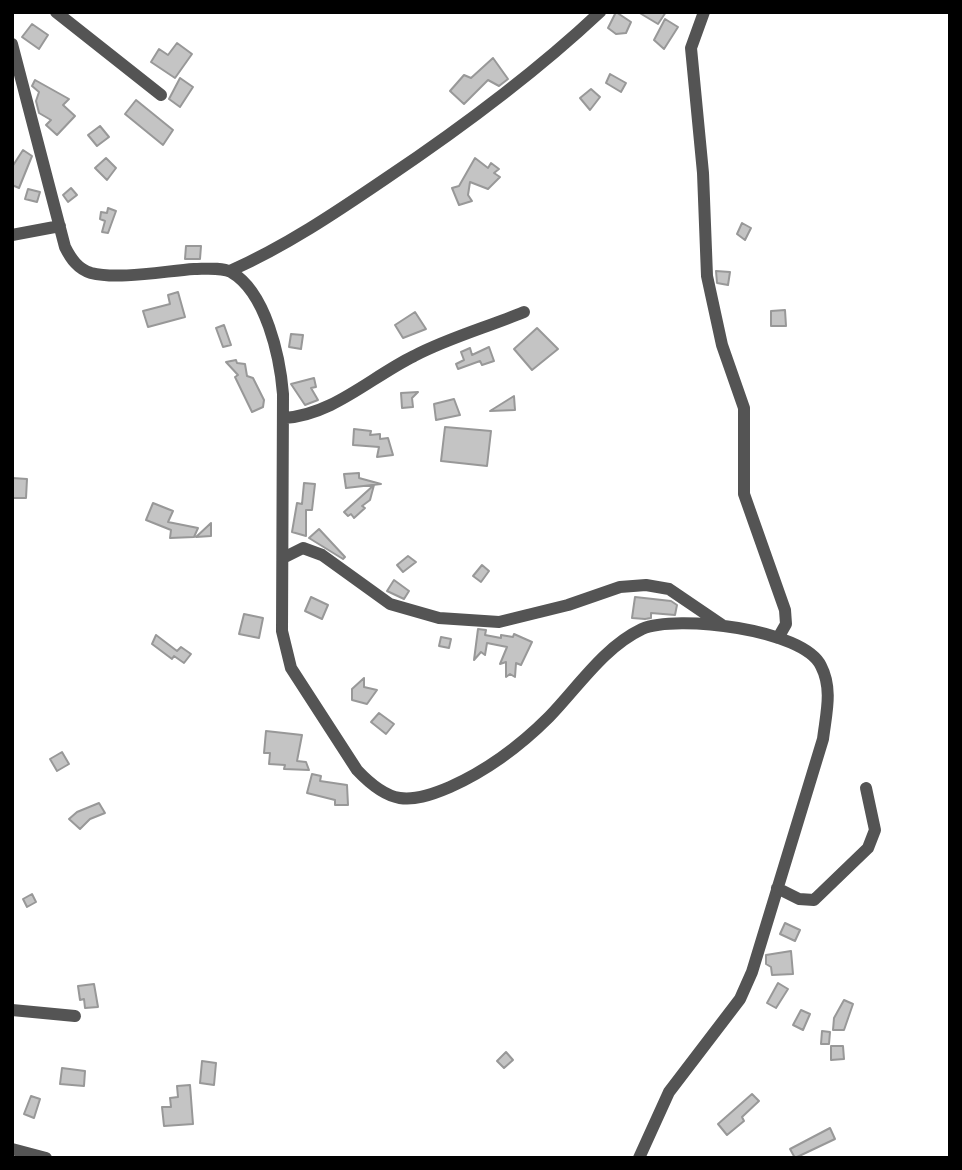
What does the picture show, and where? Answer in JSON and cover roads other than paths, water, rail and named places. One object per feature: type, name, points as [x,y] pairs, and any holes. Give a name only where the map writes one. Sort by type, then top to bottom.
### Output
[{"type":"street","points":[[56,12],[161,95]]},
{"type":"street","points":[[12,44],[60,226],[70,257],[79,267],[91,272],[211,268],[230,271],[291,242],[431,148],[558,51],[600,12]]},
{"type":"street","points":[[704,12],[691,48],[703,173],[707,276],[722,345],[744,408],[744,494],[785,610],[786,624],[778,638]]},
{"type":"street","points":[[12,235],[60,226]]},
{"type":"street","points":[[230,271],[251,293],[272,336],[281,373],[284,418],[282,631],[291,668],[356,770],[385,795],[401,799],[419,799],[499,761],[549,717],[611,651],[642,629],[677,622],[778,638],[807,650],[821,663],[827,683],[828,701],[823,739],[752,972],[740,999],[668,1092],[639,1158]]},
{"type":"street","points":[[284,418],[304,417],[329,406],[414,355],[524,313]]},
{"type":"street","points":[[283,558],[303,548],[322,555],[390,604],[439,618],[499,622],[568,605],[620,587],[646,585],[669,589],[725,628]]},
{"type":"street","points":[[778,888],[799,899],[814,900],[868,848],[875,830],[866,788]]},
{"type":"street","points":[[12,1010],[75,1016]]},
{"type":"street","points":[[12,1149],[46,1158]]}]
